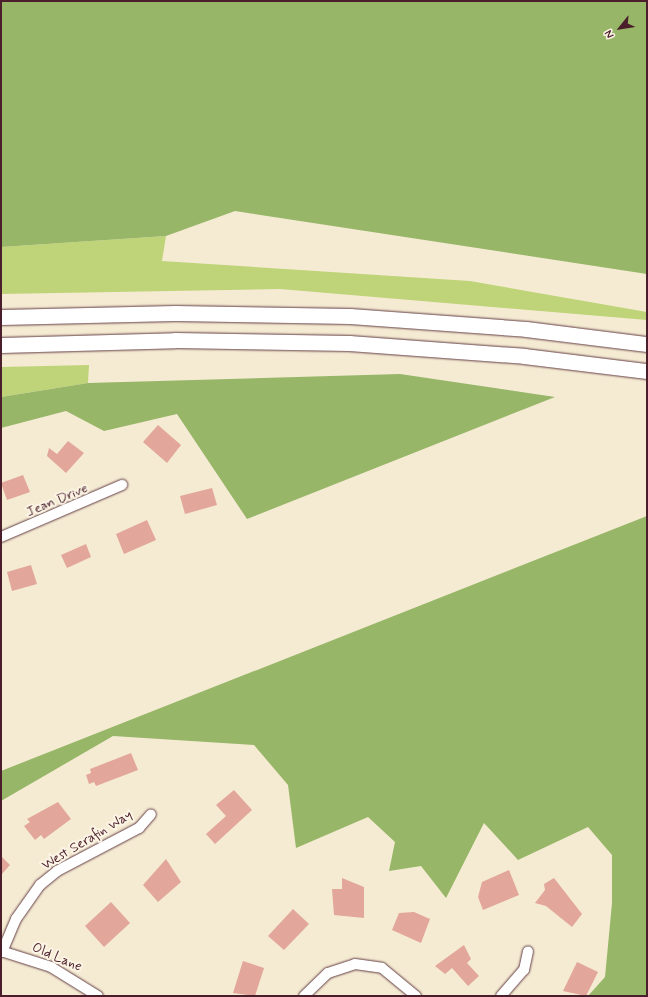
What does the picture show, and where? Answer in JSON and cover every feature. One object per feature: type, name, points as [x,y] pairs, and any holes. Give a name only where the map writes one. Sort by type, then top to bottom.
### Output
[{"type":"highway","points":[[1,317],[182,313],[350,316],[526,329],[647,344]]},
{"type":"highway","points":[[1,345],[175,340],[349,343],[524,356],[647,371]]},
{"type":"street","name":"Jean Drive","points":[[1,538],[122,486]]},
{"type":"street","name":"West Serafin Way","points":[[2,951],[16,919],[40,885],[57,871],[139,828],[150,814]]},
{"type":"street","name":"Old Lane","points":[[2,951],[63,973],[98,996]]},
{"type":"street","points":[[501,996],[524,970],[528,951]]},
{"type":"street","points":[[304,996],[328,973],[354,964],[388,972],[416,996]]},
{"type":"green space","points":[[1,1],[647,1],[647,274],[235,211],[166,236],[1,247]]},
{"type":"green space","points":[[166,236],[162,261],[470,281],[647,312],[647,320],[280,289],[1,294],[1,247]]},
{"type":"green space","points":[[89,365],[88,383],[1,397],[1,367]]},
{"type":"green space","points":[[400,374],[555,397],[247,519],[177,414],[104,431],[66,411],[1,428],[1,397],[88,383]]},
{"type":"green space","points":[[647,516],[647,996],[588,996],[605,977],[612,903],[612,855],[588,827],[518,860],[484,823],[446,898],[421,866],[389,871],[395,842],[368,817],[296,848],[288,785],[254,745],[113,736],[1,801],[1,771]]},
{"type":"building","points":[[158,425],[181,445],[167,463],[143,442]]},
{"type":"building","points":[[68,441],[84,453],[66,473],[47,456],[49,448],[57,454]]},
{"type":"building","points":[[23,475],[30,492],[7,500],[1,483]]},
{"type":"building","points":[[212,488],[217,505],[185,514],[180,496]]},
{"type":"building","points":[[147,520],[156,540],[124,554],[116,534]]},
{"type":"building","points":[[86,544],[91,557],[67,568],[61,555]]},
{"type":"building","points":[[31,565],[37,584],[12,591],[7,572]]},
{"type":"building","points":[[131,753],[138,770],[96,786],[94,782],[89,784],[86,775],[91,773],[90,769]]},
{"type":"building","points":[[234,790],[252,810],[215,844],[206,834],[226,816],[216,805]]},
{"type":"building","points":[[58,802],[71,819],[44,839],[41,835],[35,840],[24,826],[30,822],[27,819]]},
{"type":"building","points":[[1,856],[10,865],[1,875]]},
{"type":"building","points":[[166,859],[181,882],[158,902],[143,885]]},
{"type":"building","points":[[509,870],[519,895],[483,910],[478,897],[482,882]]},
{"type":"building","points":[[342,878],[364,887],[364,918],[334,915],[332,889],[342,889]]},
{"type":"building","points":[[554,878],[582,914],[572,927],[546,906],[535,903],[545,890],[544,884]]},
{"type":"building","points":[[111,902],[130,923],[104,947],[85,926]]},
{"type":"building","points":[[293,909],[309,924],[284,950],[268,936]]},
{"type":"building","points":[[414,912],[430,919],[421,943],[392,930],[399,913]]},
{"type":"building","points":[[464,945],[471,959],[467,963],[479,976],[468,986],[452,968],[445,974],[435,966]]},
{"type":"building","points":[[243,961],[264,968],[255,996],[233,993]]},
{"type":"building","points":[[577,962],[598,972],[586,996],[563,991]]}]
